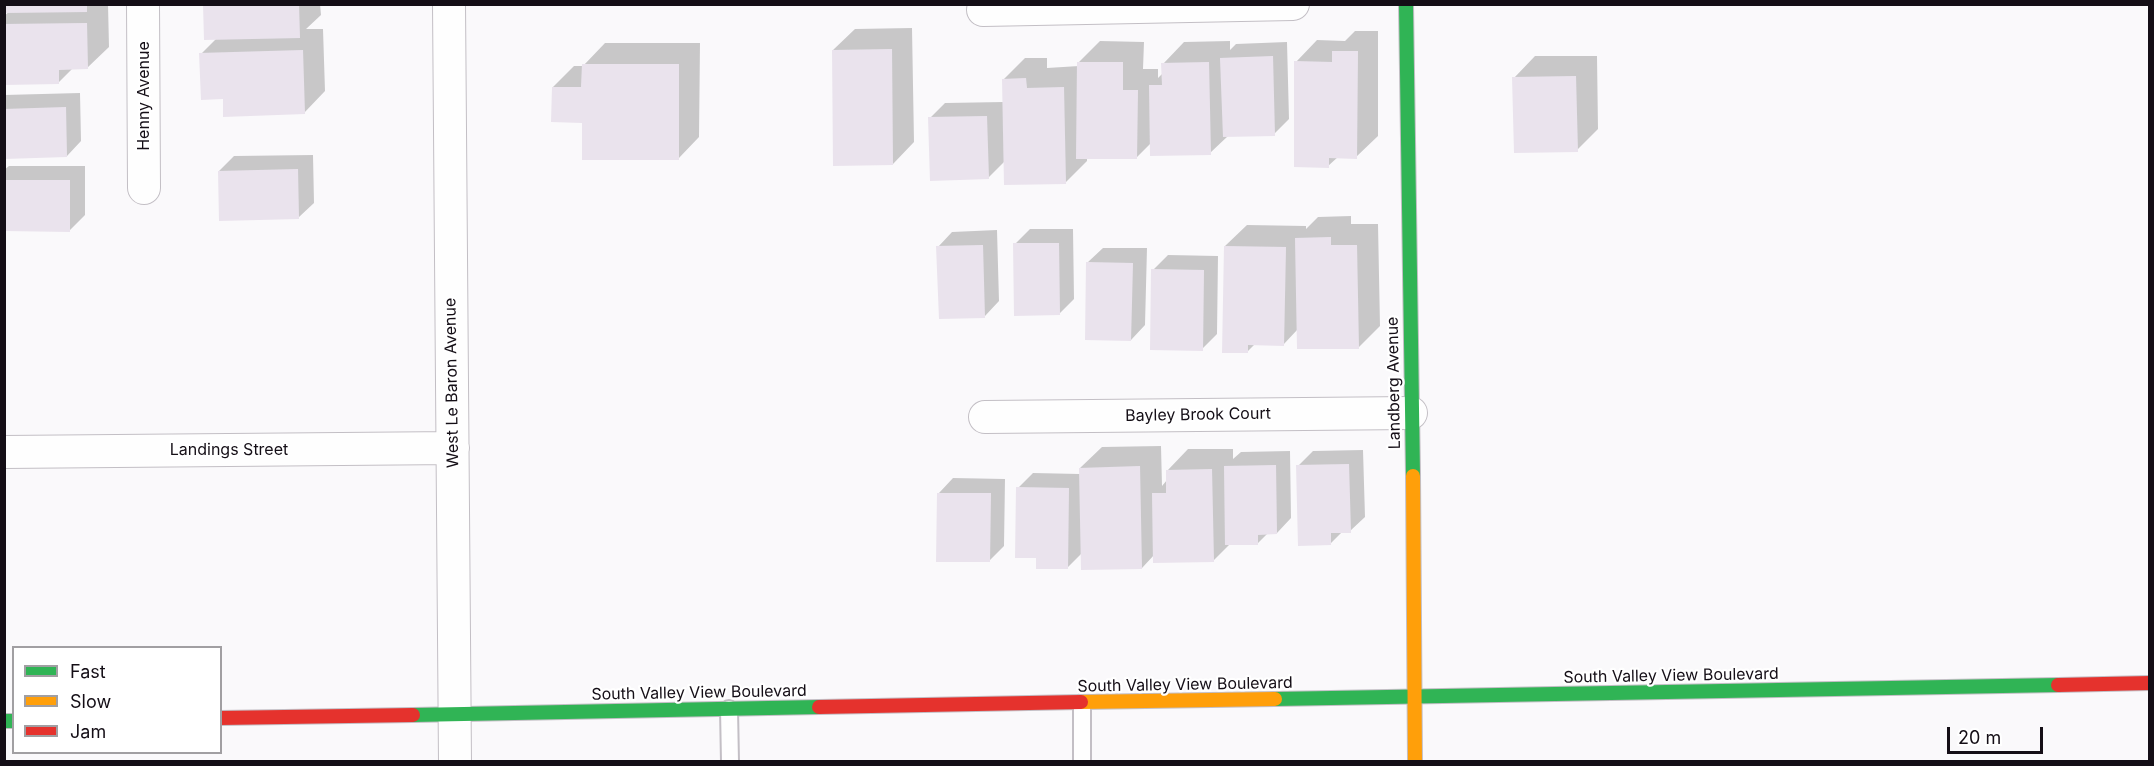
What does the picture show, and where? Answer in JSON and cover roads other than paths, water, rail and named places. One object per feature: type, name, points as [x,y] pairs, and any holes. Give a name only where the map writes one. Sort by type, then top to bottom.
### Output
[{"type":"main road","name":"Landberg Avenue","points":[[1406,4],[1416,762]]},
{"type":"main road","name":"South Valley View Boulevard","points":[[222,718],[2150,683]]},
{"type":"street","name":"Henny Avenue","points":[[143,4],[144,188]]},
{"type":"street","name":"West Le Baron Avenue","points":[[449,4],[455,762]]},
{"type":"street","points":[[983,10],[1293,4]]},
{"type":"street","name":"Bayley Brook Court","points":[[985,417],[1411,413]]},
{"type":"street","name":"Landings Street","points":[[4,452],[453,448]]},
{"type":"lane","points":[[1082,703],[1083,762]]},
{"type":"lane","points":[[729,709],[730,762]]}]
